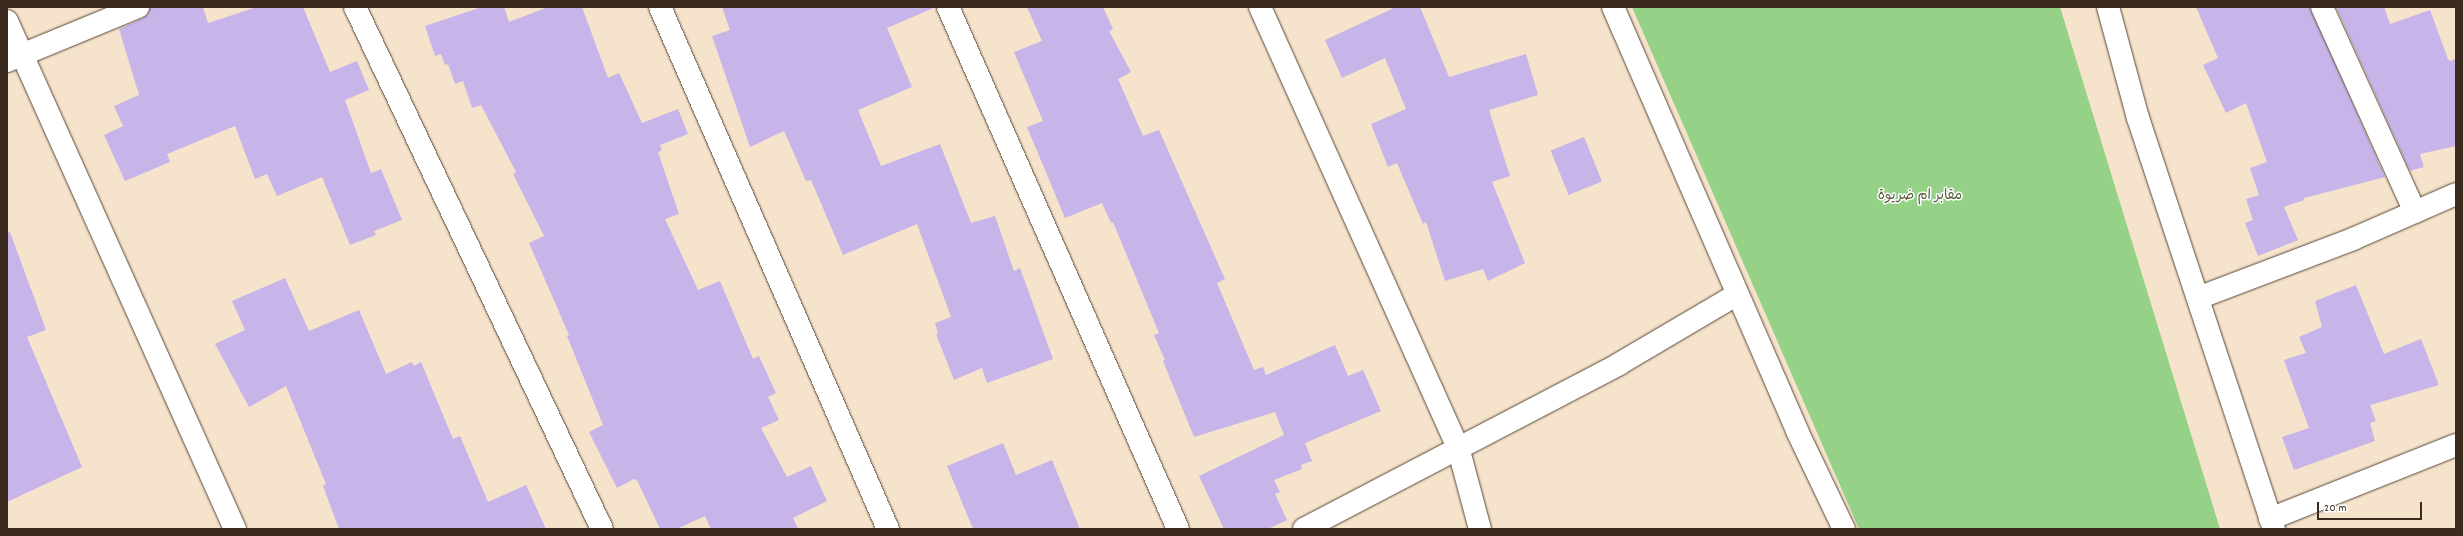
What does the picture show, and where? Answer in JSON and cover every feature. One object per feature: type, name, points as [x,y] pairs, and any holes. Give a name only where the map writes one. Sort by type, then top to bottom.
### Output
[{"type":"street","points":[[15,58],[138,7]]},
{"type":"street","points":[[660,7],[888,529]]},
{"type":"street","points":[[948,7],[1178,529]]},
{"type":"street","points":[[1260,7],[1458,447],[1480,529]]},
{"type":"street","points":[[1613,7],[1736,295],[1797,431],[1844,529]]},
{"type":"street","points":[[2108,7],[2138,118],[2272,524],[2456,445]]},
{"type":"street","points":[[2322,7],[2415,212]]},
{"type":"street","points":[[358,8],[602,529]]},
{"type":"street","points":[[7,21],[15,58],[236,529]]},
{"type":"street","points":[[2198,298],[2353,238],[2456,194]]},
{"type":"street","points":[[1304,529],[1619,364],[1736,295]]},
{"type":"green space","name":"مقابر ام ضريوة","points":[[1632,7],[2060,7],[2220,529],[1859,529]]},
{"type":"building","points":[[150,7],[203,7],[208,23],[257,7],[303,7],[330,72],[357,61],[369,90],[345,100],[371,173],[381,169],[402,220],[374,231],[376,235],[350,245],[322,177],[277,196],[267,174],[255,179],[235,126],[167,154],[170,162],[125,181],[104,135],[123,126],[114,106],[139,95],[119,29],[143,18],[148,14]]},
{"type":"building","points":[[482,7],[504,7],[509,22],[548,7],[582,7],[608,78],[619,73],[642,123],[678,109],[688,134],[660,145],[662,150],[658,152],[679,214],[665,219],[698,290],[720,281],[753,359],[759,356],[776,393],[768,397],[779,420],[761,428],[787,477],[811,466],[827,501],[793,518],[798,529],[711,529],[705,516],[677,529],[660,529],[637,480],[634,479],[617,488],[589,432],[603,425],[567,336],[569,335],[529,243],[544,236],[513,174],[516,172],[481,105],[472,108],[463,81],[455,84],[448,64],[445,65],[441,54],[435,56],[425,26]]},
{"type":"building","points":[[722,7],[936,7],[887,28],[912,87],[858,110],[881,166],[940,144],[971,223],[995,216],[1014,271],[1020,268],[1053,359],[987,383],[982,368],[954,380],[936,334],[938,333],[935,323],[951,317],[917,224],[843,255],[811,180],[806,181],[784,131],[750,147],[712,36],[730,30]]},
{"type":"building","points":[[1027,7],[1103,7],[1113,29],[1109,31],[1131,72],[1118,79],[1143,136],[1159,130],[1225,279],[1217,283],[1254,370],[1263,367],[1266,375],[1335,345],[1348,376],[1363,370],[1381,411],[1305,443],[1312,461],[1301,465],[1302,469],[1274,480],[1280,492],[1275,494],[1287,520],[1268,529],[1224,529],[1199,476],[1284,435],[1275,412],[1194,437],[1154,335],[1159,333],[1113,222],[1111,223],[1102,203],[1065,218],[1027,127],[1043,121],[1014,52],[1042,41]]},
{"type":"building","points":[[1396,7],[1420,7],[1449,77],[1526,54],[1538,95],[1489,110],[1510,176],[1492,182],[1525,263],[1488,281],[1483,269],[1445,281],[1426,222],[1423,224],[1397,163],[1388,167],[1371,124],[1406,109],[1385,58],[1342,78],[1325,40]]},
{"type":"building","points":[[2196,7],[2310,7],[2385,177],[2304,198],[2304,200],[2284,207],[2298,240],[2258,256],[2245,223],[2253,220],[2246,199],[2259,195],[2250,168],[2267,162],[2246,103],[2226,113],[2203,65],[2218,58]]},
{"type":"building","points":[[2336,7],[2384,7],[2390,24],[2430,10],[2448,59],[2450,61],[2456,59],[2456,146],[2420,154],[2424,167],[2410,171]]},
{"type":"building","points":[[1584,137],[1602,182],[1569,195],[1551,150]]},
{"type":"building","points":[[10,232],[46,330],[27,337],[82,467],[7,502],[7,233]]},
{"type":"building","points":[[285,278],[309,331],[359,310],[386,374],[412,362],[414,366],[421,362],[453,439],[460,436],[488,502],[526,485],[546,529],[339,529],[323,486],[326,484],[286,386],[249,407],[215,344],[245,330],[232,301]]},
{"type":"building","points":[[2356,285],[2384,354],[2421,339],[2439,385],[2370,405],[2376,421],[2370,423],[2375,441],[2294,470],[2282,437],[2309,428],[2284,360],[2306,353],[2299,337],[2322,327],[2315,301]]},
{"type":"building","points":[[1003,443],[1016,475],[1052,460],[1080,529],[973,529],[947,466]]}]
